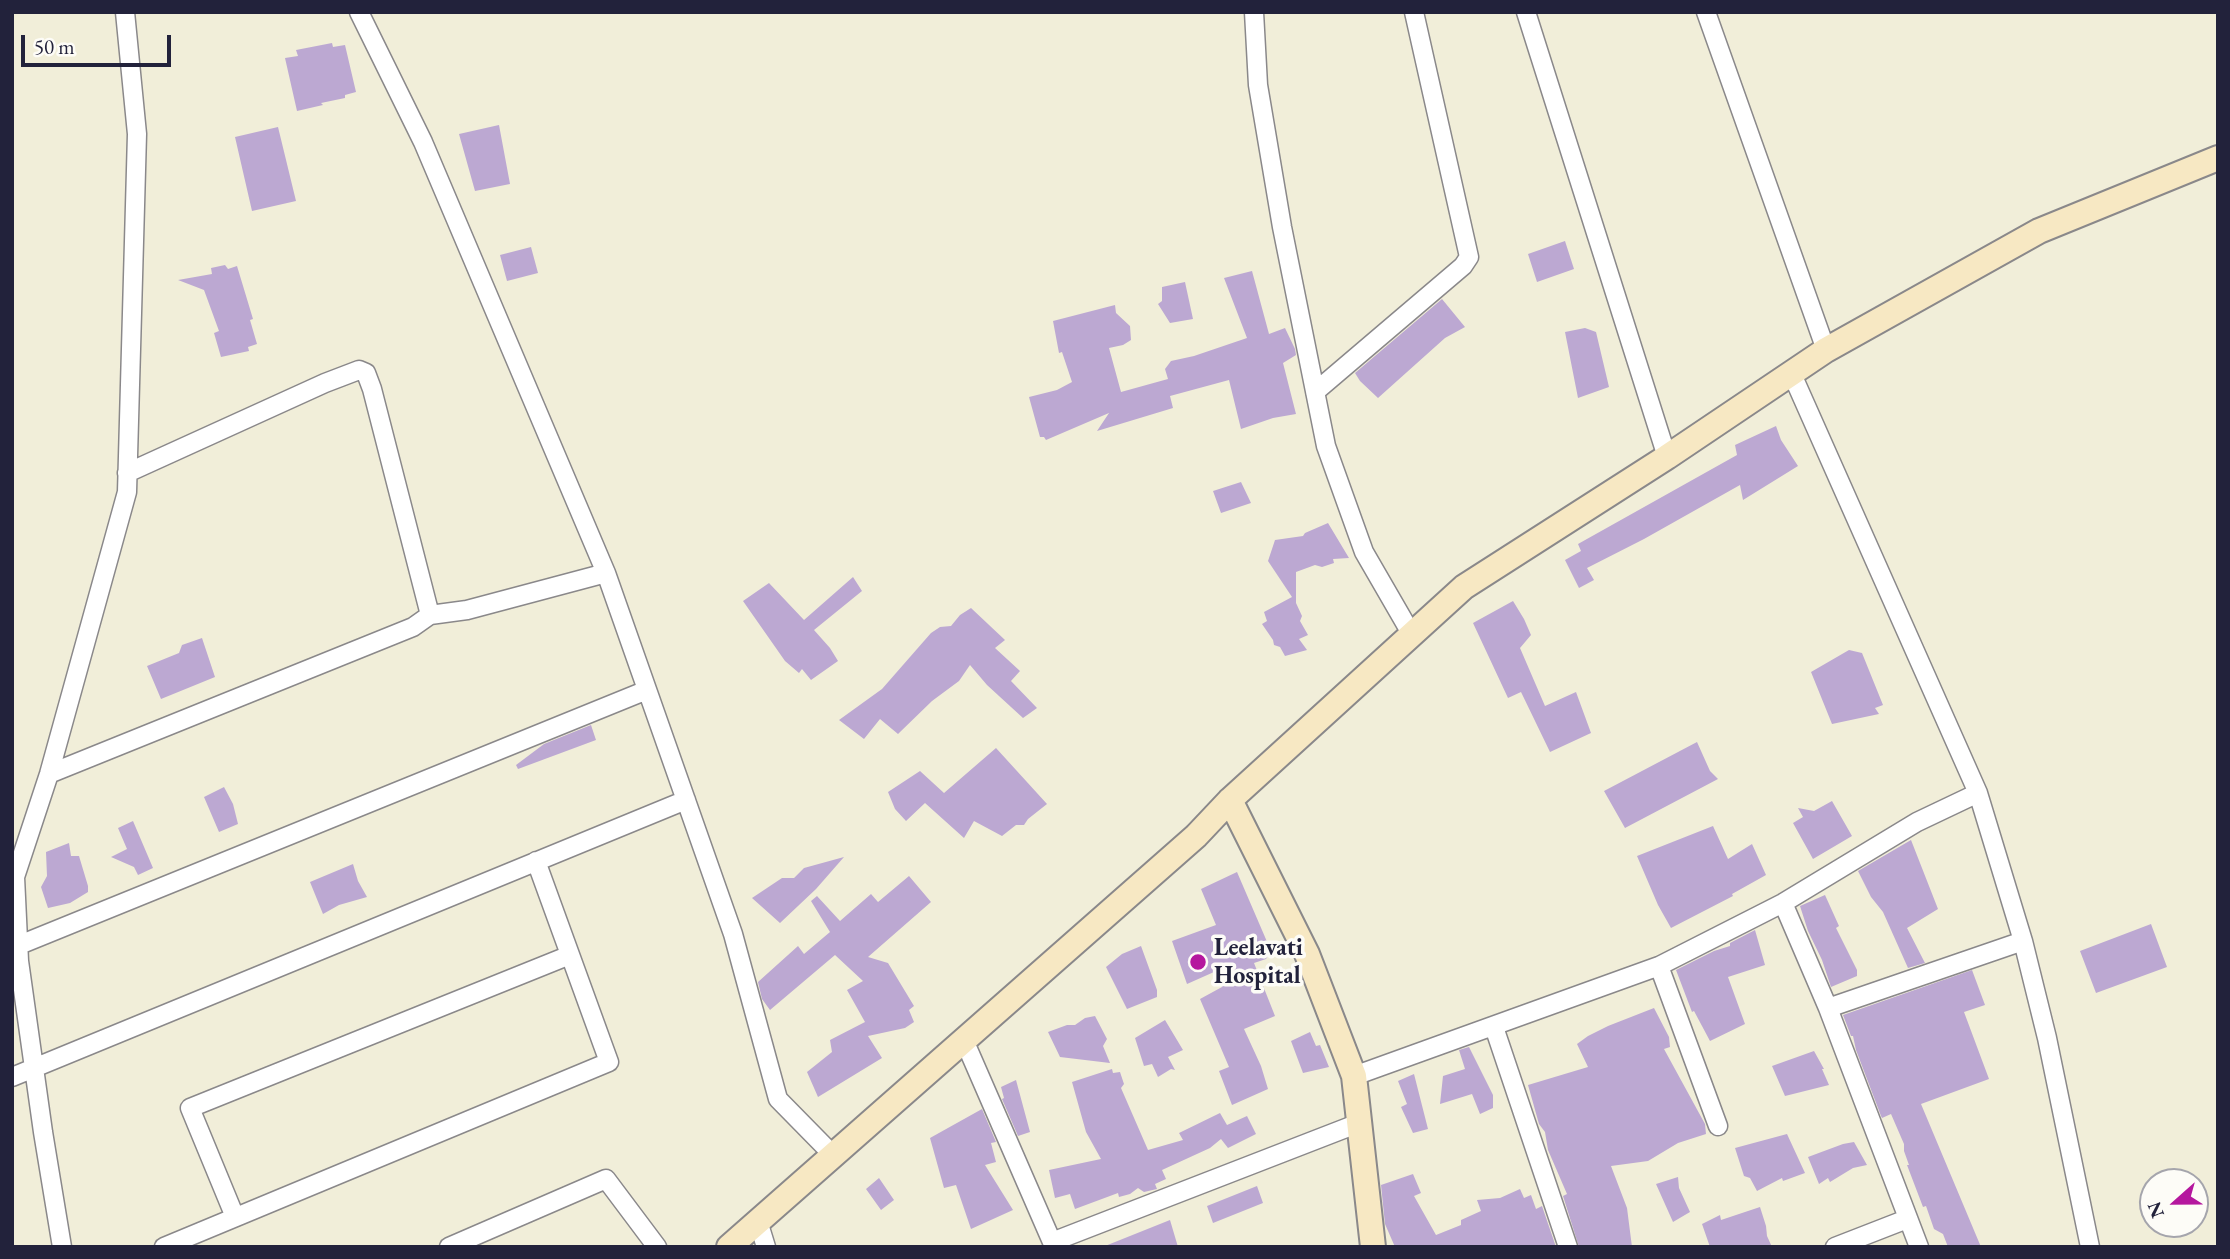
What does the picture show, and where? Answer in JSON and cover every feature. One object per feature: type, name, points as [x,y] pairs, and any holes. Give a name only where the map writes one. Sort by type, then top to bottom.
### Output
[{"type":"main road","points":[[729,1247],[1196,835],[1230,800],[1464,587],[1667,457],[1826,349],[2039,231],[2218,158]]},
{"type":"main road","points":[[1230,800],[1307,954],[1354,1076],[1373,1247]]},
{"type":"street","points":[[62,1247],[15,947],[15,877],[49,774],[127,492],[137,134],[126,12]]},
{"type":"street","points":[[359,12],[423,142],[607,573],[733,934],[778,1099],[833,1155]]},
{"type":"street","points":[[1254,12],[1258,85],[1282,227],[1326,446],[1364,552],[1412,635]]},
{"type":"street","points":[[1315,392],[1463,266],[1469,257],[1414,12]]},
{"type":"street","points":[[1526,12],[1667,457]]},
{"type":"street","points":[[1706,12],[1826,349]]},
{"type":"street","points":[[127,474],[325,383],[359,370],[366,373],[430,615]]},
{"type":"street","points":[[1791,372],[1978,793],[2023,941],[2047,1038],[2090,1247]]},
{"type":"street","points":[[49,774],[413,627],[430,615],[467,610],[607,573]]},
{"type":"street","points":[[15,947],[648,690]]},
{"type":"street","points":[[1354,1076],[1658,966],[1783,903],[1917,822],[1978,793]]},
{"type":"street","points":[[12,1077],[686,800]]},
{"type":"street","points":[[164,1247],[609,1062],[536,861]]},
{"type":"street","points":[[1783,903],[1828,1008],[1919,1247]]},
{"type":"street","points":[[1828,1008],[2023,941]]},
{"type":"street","points":[[235,1217],[190,1108],[570,955]]},
{"type":"street","points":[[1658,966],[1718,1126]]},
{"type":"street","points":[[1494,1027],[1568,1247]]},
{"type":"street","points":[[964,1040],[1052,1242],[1359,1123]]},
{"type":"street","points":[[449,1247],[606,1179],[657,1247]]},
{"type":"street","points":[[1835,1247],[1907,1219]]},
{"type":"street","points":[[758,1221],[766,1247]]},
{"type":"building","points":[[332,43],[333,47],[345,45],[356,92],[345,95],[345,98],[297,111],[285,58],[298,56],[296,50]]},
{"type":"building","points":[[499,125],[510,184],[475,191],[459,134]]},
{"type":"building","points":[[278,127],[296,201],[252,211],[235,137]]},
{"type":"building","points":[[1565,241],[1574,269],[1537,282],[1528,254]]},
{"type":"building","points":[[531,247],[538,273],[507,281],[500,255]]},
{"type":"building","points":[[225,265],[228,269],[237,266],[253,319],[250,320],[257,344],[248,347],[249,351],[221,357],[214,333],[219,331],[204,290],[178,280],[212,274],[211,268]]},
{"type":"building","points":[[1252,271],[1269,334],[1285,328],[1295,349],[1296,355],[1283,363],[1296,414],[1273,418],[1241,429],[1229,380],[1170,396],[1173,408],[1097,431],[1109,413],[1046,440],[1040,437],[1029,397],[1057,390],[1072,382],[1062,352],[1059,353],[1053,321],[1115,305],[1116,313],[1130,326],[1131,340],[1109,348],[1121,392],[1168,379],[1165,369],[1171,361],[1247,338],[1224,278]]},
{"type":"building","points":[[1185,282],[1193,319],[1170,323],[1158,304],[1162,301],[1162,287]]},
{"type":"building","points":[[1442,299],[1465,327],[1445,338],[1378,398],[1355,373]]},
{"type":"building","points":[[1585,328],[1596,332],[1609,387],[1578,398],[1565,332]]},
{"type":"building","points":[[1776,426],[1781,440],[1798,466],[1743,500],[1740,485],[1587,568],[1594,580],[1579,588],[1565,560],[1581,551],[1578,544],[1737,455],[1735,445]]},
{"type":"building","points":[[1241,482],[1251,503],[1221,513],[1213,491]]},
{"type":"building","points":[[1328,523],[1349,558],[1333,559],[1334,563],[1322,567],[1315,565],[1296,572],[1296,603],[1302,616],[1300,621],[1308,635],[1299,639],[1307,650],[1285,656],[1280,647],[1274,645],[1262,624],[1267,621],[1264,612],[1292,597],[1268,561],[1275,540],[1303,536]]},
{"type":"building","points":[[853,577],[862,591],[814,630],[838,661],[811,680],[802,669],[799,673],[785,661],[743,601],[769,583],[804,620]]},
{"type":"building","points":[[1513,601],[1531,635],[1520,648],[1545,706],[1576,692],[1591,733],[1550,752],[1521,692],[1508,698],[1473,623]]},
{"type":"building","points":[[971,608],[1005,640],[995,648],[1020,671],[1011,681],[1037,708],[1023,718],[987,685],[970,665],[959,681],[932,701],[898,734],[880,719],[864,739],[839,720],[882,689],[931,633],[940,627],[951,626],[960,615]]},
{"type":"building","points":[[202,638],[215,677],[161,699],[147,666],[179,653],[182,645]]},
{"type":"building","points":[[1849,650],[1862,653],[1883,705],[1875,708],[1879,714],[1832,724],[1811,672]]},
{"type":"building","points":[[591,725],[596,740],[518,769],[516,765],[544,744]]},
{"type":"building","points":[[1697,742],[1710,771],[1718,779],[1625,828],[1604,791]]},
{"type":"building","points":[[996,748],[1047,804],[1024,825],[1016,825],[1002,836],[974,821],[964,838],[925,803],[906,821],[895,809],[888,792],[920,771],[944,793]]},
{"type":"building","points":[[224,787],[233,804],[238,824],[219,832],[204,797]]},
{"type":"building","points":[[1832,801],[1852,836],[1813,859],[1793,823],[1803,817],[1798,808],[1814,811]]},
{"type":"building","points":[[133,821],[153,868],[138,875],[134,867],[111,857],[127,849],[118,828]]},
{"type":"building","points":[[1713,826],[1728,859],[1752,844],[1766,875],[1732,894],[1733,896],[1671,928],[1637,856]]},
{"type":"building","points":[[1911,840],[1938,909],[1907,928],[1925,963],[1908,968],[1883,912],[1871,897],[1858,871]]},
{"type":"building","points":[[69,843],[71,856],[79,856],[88,892],[70,903],[48,908],[41,887],[47,876],[46,852]]},
{"type":"building","points":[[844,857],[816,889],[780,923],[752,898],[782,878],[794,878],[804,868]]},
{"type":"building","points":[[353,864],[367,897],[339,905],[323,914],[310,882]]},
{"type":"building","points":[[1237,872],[1271,951],[1266,959],[1254,963],[1275,1016],[1244,1029],[1268,1089],[1232,1105],[1219,1071],[1229,1067],[1200,999],[1222,987],[1214,972],[1187,984],[1172,941],[1216,925],[1201,889]]},
{"type":"building","points":[[909,876],[931,902],[868,957],[888,963],[914,1006],[909,1010],[914,1022],[905,1028],[868,1036],[882,1058],[818,1097],[807,1072],[832,1052],[830,1040],[865,1022],[847,990],[863,981],[835,955],[770,1010],[762,999],[758,982],[798,946],[804,954],[830,932],[811,901],[817,896],[840,921],[871,894],[878,902]]},
{"type":"building","points":[[1825,895],[1839,926],[1836,928],[1857,970],[1857,976],[1831,987],[1800,906]]},
{"type":"building","points":[[2151,924],[2167,967],[2096,993],[2080,951]]},
{"type":"building","points":[[1755,930],[1765,965],[1728,977],[1745,1024],[1710,1041],[1694,1011],[1692,1012],[1676,970],[1730,946],[1730,943]]},
{"type":"building","points":[[1141,946],[1157,997],[1127,1009],[1106,967],[1122,954]]},
{"type":"building","points":[[1972,970],[1985,1005],[1964,1012],[1989,1079],[1921,1104],[1981,1247],[1948,1247],[1943,1234],[1934,1229],[1926,1206],[1923,1207],[1907,1165],[1904,1144],[1891,1114],[1882,1118],[1881,1116],[1843,1015]]},
{"type":"building","points":[[1654,1008],[1669,1037],[1670,1047],[1664,1049],[1705,1124],[1706,1134],[1678,1143],[1648,1161],[1611,1166],[1627,1208],[1632,1247],[1579,1247],[1563,1196],[1567,1194],[1548,1150],[1545,1132],[1539,1124],[1528,1085],[1588,1067],[1577,1044],[1608,1026]]},
{"type":"building","points":[[1095,1016],[1107,1039],[1103,1046],[1110,1063],[1060,1057],[1048,1032]]},
{"type":"building","points":[[1165,1020],[1183,1050],[1168,1057],[1175,1070],[1171,1069],[1158,1077],[1152,1064],[1144,1066],[1135,1038]]},
{"type":"building","points":[[1310,1032],[1316,1046],[1320,1045],[1329,1067],[1303,1073],[1291,1041]]},
{"type":"building","points":[[1469,1047],[1493,1095],[1493,1108],[1480,1114],[1472,1094],[1440,1104],[1443,1076],[1465,1069],[1459,1050]]},
{"type":"building","points":[[1814,1051],[1829,1085],[1785,1096],[1772,1066]]},
{"type":"building","points":[[1112,1069],[1113,1073],[1120,1072],[1124,1084],[1121,1088],[1148,1150],[1183,1140],[1179,1133],[1220,1113],[1227,1125],[1247,1116],[1256,1134],[1228,1148],[1221,1139],[1210,1148],[1162,1170],[1166,1179],[1155,1184],[1157,1189],[1144,1192],[1138,1188],[1130,1194],[1119,1197],[1118,1193],[1075,1209],[1070,1194],[1055,1198],[1049,1170],[1101,1159],[1086,1132],[1072,1082]]},
{"type":"building","points":[[1414,1074],[1428,1129],[1413,1133],[1401,1107],[1407,1104],[1398,1081]]},
{"type":"building","points":[[1016,1080],[1030,1132],[1018,1136],[1002,1099],[1001,1087]]},
{"type":"building","points":[[982,1109],[996,1142],[991,1143],[996,1162],[985,1165],[1013,1210],[971,1229],[956,1185],[944,1188],[930,1138]]},
{"type":"building","points":[[1787,1134],[1805,1173],[1783,1181],[1782,1178],[1757,1191],[1750,1178],[1744,1176],[1735,1148]]},
{"type":"building","points":[[1854,1142],[1867,1165],[1853,1168],[1830,1182],[1828,1178],[1819,1184],[1808,1157]]},
{"type":"building","points":[[1413,1174],[1421,1193],[1414,1196],[1436,1235],[1461,1225],[1461,1220],[1481,1211],[1477,1200],[1500,1198],[1520,1189],[1524,1198],[1531,1195],[1536,1209],[1542,1206],[1556,1247],[1395,1247],[1385,1224],[1381,1185]]},
{"type":"building","points":[[1678,1177],[1679,1188],[1690,1212],[1673,1222],[1656,1184]]},
{"type":"building","points":[[879,1178],[894,1200],[881,1210],[866,1189]]},
{"type":"building","points":[[1257,1186],[1263,1203],[1213,1223],[1207,1206]]},
{"type":"building","points":[[1760,1207],[1772,1247],[1710,1247],[1702,1224],[1720,1215],[1721,1220]]},
{"type":"building","points":[[1170,1220],[1178,1247],[1105,1246]]},
{"type":"place","name":"Leelavati Hospital","points":[[1198,962]]}]
